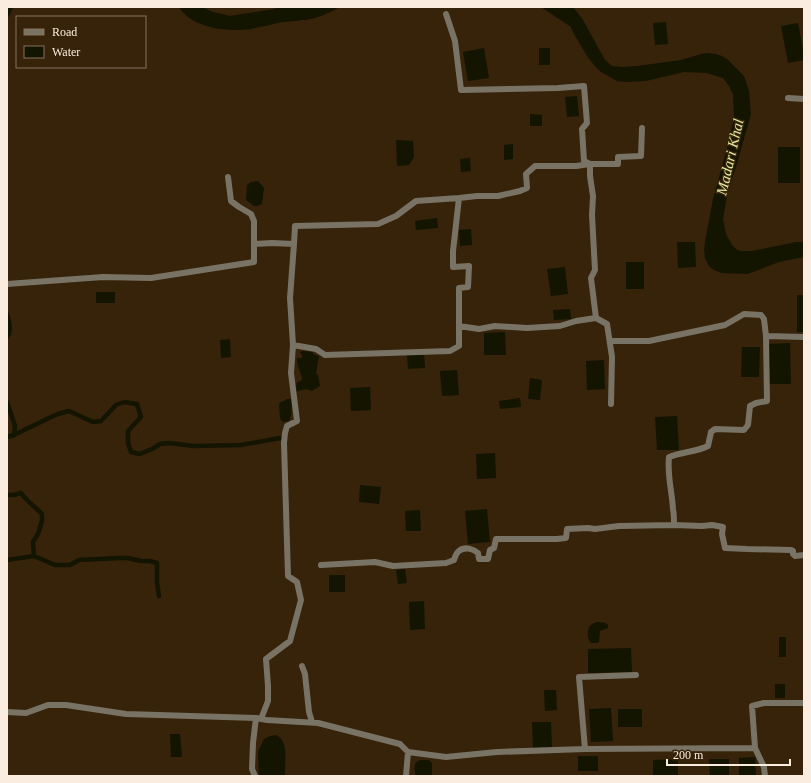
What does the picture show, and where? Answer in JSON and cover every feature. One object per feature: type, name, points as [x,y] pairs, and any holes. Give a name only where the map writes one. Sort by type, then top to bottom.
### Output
[{"type":"street","points":[[446,14],[455,41],[461,90],[584,86],[587,123],[582,129],[584,161],[590,164]]},
{"type":"street","points":[[788,98],[804,99]]},
{"type":"street","points":[[255,776],[252,769],[252,749],[259,719],[268,701],[266,659],[290,641],[301,600],[298,582],[288,576],[285,518],[284,433],[287,426],[297,421],[292,373],[293,345],[290,298],[296,226],[378,224],[396,216],[416,201],[477,196],[498,196],[520,191],[527,188],[526,174],[535,166],[618,164],[618,157],[641,156],[642,128]]},
{"type":"street","points":[[590,164],[593,196],[592,215],[595,270],[591,278],[596,318]]},
{"type":"street","points":[[7,284],[103,277],[151,278],[254,262],[254,221],[251,214],[239,208],[231,201],[228,177]]},
{"type":"street","points":[[293,345],[316,349],[325,355],[450,351],[459,346],[459,288],[468,287],[469,266],[453,267],[453,251],[459,198]]},
{"type":"street","points":[[254,244],[294,244]]},
{"type":"street","points":[[610,341],[649,341],[725,324],[744,314],[761,315],[764,318],[766,336],[767,401],[750,406],[748,426],[744,430],[715,429],[711,432],[708,446],[700,450],[669,457],[668,466],[674,525]]},
{"type":"street","points":[[459,326],[479,329],[495,326],[527,328],[560,326],[576,321],[596,318],[607,324],[610,341],[612,357],[611,404]]},
{"type":"street","points":[[766,336],[804,337]]},
{"type":"street","points":[[321,565],[375,562],[393,566],[446,563],[454,560],[460,550],[468,548],[475,550],[478,553],[479,559],[488,559],[490,550],[494,548],[496,539],[566,538],[567,529],[619,526],[712,525],[723,527],[722,534],[725,548],[791,550],[795,556],[804,555]]},
{"type":"street","points":[[302,666],[305,674],[309,712],[312,722]]},
{"type":"street","points":[[585,749],[579,677],[636,675]]},
{"type":"street","points":[[765,776],[764,767],[755,748],[752,706],[764,703],[804,703]]},
{"type":"street","points":[[7,712],[26,713],[48,706],[66,705],[126,714],[312,722],[400,744],[408,752],[446,756],[498,752],[585,749],[755,748]]},
{"type":"street","points":[[406,776],[408,752]]},
{"type":"water","points":[[179,7],[203,7],[210,11],[230,16],[280,7],[340,7],[321,16],[310,19],[278,23],[251,29],[232,30],[202,24],[193,20]]},
{"type":"water","name":"Madari Khal","points":[[541,7],[573,7],[583,20],[605,60],[612,66],[637,66],[681,60],[708,53],[716,54],[727,59],[744,76],[749,91],[751,114],[728,191],[723,219],[726,234],[732,245],[740,251],[752,251],[796,242],[804,242],[804,257],[779,262],[748,274],[722,273],[709,266],[705,258],[704,250],[713,199],[734,118],[733,94],[723,78],[707,73],[684,72],[646,81],[617,81],[601,72],[594,65],[587,56],[571,27]]},
{"type":"water","points":[[666,22],[668,44],[655,45],[653,23]]},
{"type":"water","points":[[798,23],[804,60],[788,63],[781,26]]},
{"type":"water","points":[[484,48],[489,78],[468,81],[463,52]]},
{"type":"water","points":[[539,48],[550,48],[550,65],[539,65]]},
{"type":"water","points":[[577,96],[579,116],[567,117],[565,97]]},
{"type":"water","points":[[530,114],[542,115],[542,126],[530,126]]},
{"type":"water","points":[[396,140],[413,141],[414,157],[409,165],[397,166]]},
{"type":"water","points":[[513,144],[513,159],[504,160],[504,145]]},
{"type":"water","points":[[778,147],[800,147],[800,183],[778,183]]},
{"type":"water","points":[[470,158],[471,171],[461,172],[460,159]]},
{"type":"water","points":[[258,181],[264,188],[262,204],[254,206],[246,200],[247,185],[251,182]]},
{"type":"water","points":[[437,218],[438,228],[416,230],[415,221]]},
{"type":"water","points":[[471,229],[472,245],[460,246],[459,230]]},
{"type":"water","points":[[677,242],[695,242],[696,267],[678,268]]},
{"type":"water","points":[[626,262],[644,262],[644,289],[626,289]]},
{"type":"water","points":[[565,267],[568,294],[551,296],[547,269]]},
{"type":"water","points":[[96,292],[115,292],[115,303],[96,303]]},
{"type":"water","points":[[797,295],[804,295],[804,332],[797,332]]},
{"type":"water","points":[[570,309],[571,319],[554,320],[553,310]]},
{"type":"water","points":[[505,332],[506,355],[484,355],[484,333]]},
{"type":"water","points":[[230,339],[231,357],[221,358],[220,340]]},
{"type":"water","points":[[790,343],[791,384],[768,384],[767,344]]},
{"type":"water","points":[[742,347],[760,347],[759,377],[741,377]]},
{"type":"water","points":[[300,352],[313,352],[313,354],[319,356],[316,374],[318,375],[320,386],[312,391],[300,390],[297,392],[297,382],[301,381],[302,378],[297,358],[302,358]]},
{"type":"water","points":[[424,354],[425,368],[408,369],[407,355]]},
{"type":"water","points":[[604,360],[605,389],[587,390],[586,361]]},
{"type":"water","points":[[457,370],[459,395],[442,396],[440,371]]},
{"type":"water","points":[[530,378],[542,380],[540,400],[528,399]]},
{"type":"water","points":[[370,387],[371,410],[351,411],[350,388]]},
{"type":"water","points":[[520,398],[521,407],[500,409],[499,401]]},
{"type":"water","points":[[287,399],[291,399],[291,417],[289,421],[283,422],[280,419],[279,404]]},
{"type":"water","points":[[677,416],[679,450],[657,450],[655,417]]},
{"type":"water","points":[[495,453],[496,478],[477,479],[476,454]]},
{"type":"water","points":[[360,485],[381,487],[379,504],[359,502]]},
{"type":"water","points":[[487,509],[490,542],[468,544],[465,511]]},
{"type":"water","points":[[420,510],[421,531],[406,531],[405,511]]},
{"type":"water","points":[[405,569],[407,583],[398,584],[396,570]]},
{"type":"water","points":[[329,575],[345,575],[345,592],[329,592]]},
{"type":"water","points":[[424,601],[425,629],[410,630],[409,602]]},
{"type":"water","points":[[599,622],[606,623],[608,628],[600,631],[599,642],[591,643],[588,636],[589,628],[593,624]]},
{"type":"water","points":[[779,637],[786,637],[786,657],[779,657]]},
{"type":"water","points":[[631,648],[632,672],[588,673],[588,649]]},
{"type":"water","points":[[775,684],[785,684],[785,698],[775,698]]},
{"type":"water","points":[[544,690],[556,690],[557,710],[545,711]]},
{"type":"water","points":[[611,708],[613,741],[591,742],[589,709]]},
{"type":"water","points":[[618,709],[642,709],[642,727],[618,727]]},
{"type":"water","points":[[532,722],[551,722],[552,747],[533,748]]},
{"type":"water","points":[[170,734],[180,734],[182,757],[171,757]]},
{"type":"water","points":[[276,735],[283,742],[285,747],[285,776],[259,776],[259,749],[264,739]]},
{"type":"water","points":[[578,756],[598,756],[598,771],[578,771]]},
{"type":"water","points":[[755,757],[756,776],[739,776],[739,758]]},
{"type":"water","points":[[678,759],[678,776],[653,776],[653,760]]},
{"type":"water","points":[[709,759],[729,759],[729,776],[710,776]]},
{"type":"water","points":[[420,760],[429,760],[432,763],[432,776],[416,776],[415,764]]},
{"type":"waterway","points":[[7,15],[11,7]]},
{"type":"waterway","points":[[7,314],[10,329],[7,337]]},
{"type":"waterway","points":[[7,402],[15,426],[14,435],[7,437]]},
{"type":"waterway","points":[[14,435],[58,414],[69,411],[93,422],[101,421],[116,405],[124,402],[137,404],[141,417],[128,431],[128,443],[131,452],[140,454],[160,444],[169,443],[194,446],[241,445],[280,438]]},
{"type":"waterway","points":[[7,495],[21,493],[42,514],[42,521],[38,534],[33,542],[34,556],[7,560]]},
{"type":"waterway","points":[[34,556],[55,565],[70,565],[79,560],[119,558],[157,563],[159,596]]}]
